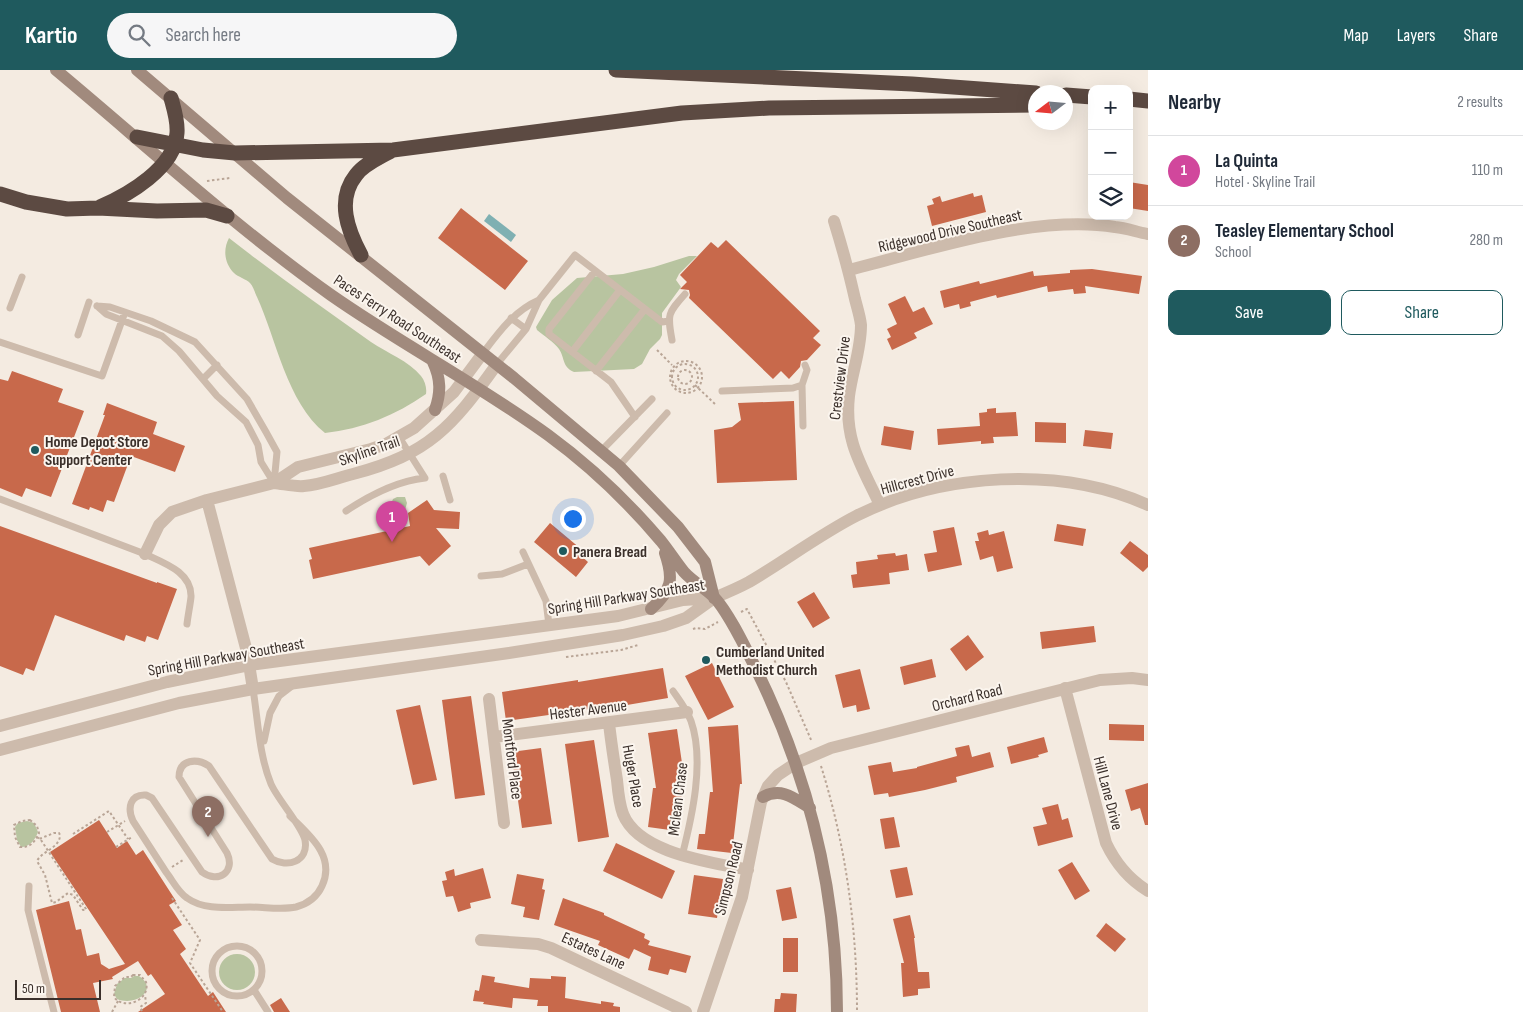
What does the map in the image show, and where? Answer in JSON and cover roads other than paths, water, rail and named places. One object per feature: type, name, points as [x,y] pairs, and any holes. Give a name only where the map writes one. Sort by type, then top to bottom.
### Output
[{"type":"highway","points":[[616,70],[912,84],[1028,92]]},
{"type":"highway","points":[[1073,96],[1088,97]]},
{"type":"highway","points":[[98,208],[128,193],[165,162],[175,145],[177,133],[177,122],[171,98]]},
{"type":"highway","points":[[1133,100],[1148,101]]},
{"type":"highway","points":[[1073,105],[1088,105]]},
{"type":"highway","points":[[1133,105],[1148,105]]},
{"type":"highway","points":[[137,137],[175,145],[235,153],[393,150],[682,113],[769,108],[1028,106]]},
{"type":"highway","points":[[361,255],[352,237],[345,212],[347,193],[356,174],[393,150]]},
{"type":"highway","points":[[0,194],[26,202],[67,209],[206,210],[227,216]]},
{"type":"main road","name":"Paces Ferry Road Southeast","points":[[56,70],[137,137],[227,216],[330,294],[527,421],[571,453],[661,541],[687,575],[714,598],[727,617],[758,673],[778,714],[810,808],[828,891],[835,951],[838,1012]]},
{"type":"main road","name":"Paces Ferry Road Southeast","points":[[137,70],[287,198],[361,255],[602,450],[678,527],[706,562],[714,598]]},
{"type":"main road","points":[[433,362],[439,376],[440,385],[435,410]]},
{"type":"main road","points":[[650,609],[667,591],[671,581],[671,569],[661,541]]},
{"type":"main road","points":[[763,797],[779,792],[788,794],[810,808]]},
{"type":"street","name":"Crestview Drive","points":[[834,221],[849,270],[861,322],[860,348],[850,396],[848,420],[850,436],[880,505]]},
{"type":"street","name":"Ridgewood Drive Southeast","points":[[849,270],[975,238],[1030,228],[1080,225],[1114,226],[1148,234]]},
{"type":"street","name":"Skyline Trail","points":[[145,554],[159,525],[172,512],[207,500],[274,483],[298,467],[371,449],[399,437],[414,428],[435,410],[464,380],[483,354]]},
{"type":"street","name":"Skyline Trail","points":[[274,483],[304,486],[375,468],[410,454],[429,442],[448,426],[479,390],[497,364]]},
{"type":"street","name":"Hillcrest Drive","points":[[714,598],[747,583],[843,523],[902,496],[941,486],[981,481],[1055,481],[1094,487],[1148,504]]},
{"type":"street","points":[[207,500],[247,652],[253,689]]},
{"type":"street","name":"Spring Hill Parkway Southeast","points":[[0,726],[167,682],[249,665],[618,616],[684,600],[714,598]]},
{"type":"street","name":"Spring Hill Parkway Southeast","points":[[0,750],[162,707],[253,689],[623,635],[663,626],[686,618],[714,598]]},
{"type":"street","name":"Orchard Road","points":[[796,763],[831,748],[1065,688],[1115,678],[1148,680]]},
{"type":"street","name":"Hill Lane Drive","points":[[1065,688],[1106,843],[1125,871],[1148,891]]},
{"type":"street","name":"Montford Place","points":[[489,699],[504,823]]},
{"type":"street","name":"Hester Avenue","points":[[494,737],[687,712]]},
{"type":"street","name":"Huger Place","points":[[609,722],[620,803],[625,818],[631,827],[640,836],[682,856],[748,870]]},
{"type":"street","name":"Simpson Road","points":[[703,1012],[742,897],[763,797],[771,782],[796,763]]},
{"type":"street","name":"Estates Lane","points":[[482,940],[538,944],[551,948],[686,1012]]},
{"type":"lane","points":[[497,364],[526,329],[539,300],[576,255],[662,322],[669,321]]},
{"type":"lane","points":[[595,271],[549,329],[549,334],[611,382],[635,416]]},
{"type":"lane","points":[[10,308],[22,277]]},
{"type":"lane","points":[[572,352],[620,290]]},
{"type":"lane","points":[[672,340],[669,321],[671,311],[685,294]]},
{"type":"lane","points":[[483,354],[511,318],[526,306],[539,300]]},
{"type":"lane","points":[[78,335],[89,302]]},
{"type":"lane","points":[[97,306],[110,307],[125,312],[170,329],[195,342],[247,399],[277,452],[274,483],[261,462],[258,445],[246,422],[217,396],[179,351],[162,336],[122,322],[106,314],[97,306]]},
{"type":"lane","points":[[596,371],[645,309]]},
{"type":"lane","points":[[0,342],[102,376],[125,312]]},
{"type":"lane","points":[[511,318],[526,329]]},
{"type":"lane","points":[[203,379],[217,365]]},
{"type":"lane","points":[[803,426],[802,385],[808,370],[805,365]]},
{"type":"lane","points":[[722,391],[793,388],[802,385]]},
{"type":"lane","points":[[602,450],[652,399]]},
{"type":"lane","points":[[619,466],[667,413]]},
{"type":"lane","points":[[346,511],[368,497],[408,480],[425,478],[399,437]]},
{"type":"lane","points":[[442,476],[450,500]]},
{"type":"lane","points":[[0,499],[145,554],[180,573],[188,584],[191,595],[187,624]]},
{"type":"lane","points":[[523,552],[546,601],[549,625]]},
{"type":"lane","points":[[481,576],[502,574],[528,564]]},
{"type":"lane","points":[[264,761],[264,738],[270,713],[279,696],[296,683]]},
{"type":"lane","points":[[253,689],[264,761],[272,785],[290,816],[305,840],[303,854],[293,862],[280,863],[272,859],[209,766],[196,760],[180,767],[180,782],[231,859],[228,870],[220,877],[215,878],[202,872],[152,798],[146,795],[136,796],[129,807],[131,817],[181,893],[187,898],[200,905],[210,907],[289,908],[304,904],[315,896],[324,881],[326,868],[324,854],[290,816]]},
{"type":"lane","name":"Mclean Chase","points":[[673,691],[687,712],[694,729],[696,741],[696,777],[682,856]]},
{"type":"lane","points":[[29,886],[28,910],[54,1012]]},
{"type":"lane","points":[[229,947],[246,947],[259,957],[263,973],[261,982],[254,990],[242,996],[233,996],[225,994],[219,988],[214,981],[213,965],[216,957],[222,951],[229,947]]},
{"type":"lane","points":[[254,990],[268,1012]]},
{"type":"water","points":[[489,214],[516,235],[511,242],[484,221]]},
{"type":"place","name":"Home Depot Store Support Center","points":[[35,450]]},
{"type":"place","name":"La Quinta","points":[[392,542]]},
{"type":"place","name":"Panera Bread","points":[[563,551]]},
{"type":"place","name":"Cumberland United Methodist Church","points":[[706,660]]},
{"type":"place","name":"Teasley Elementary School","points":[[208,837]]}]
